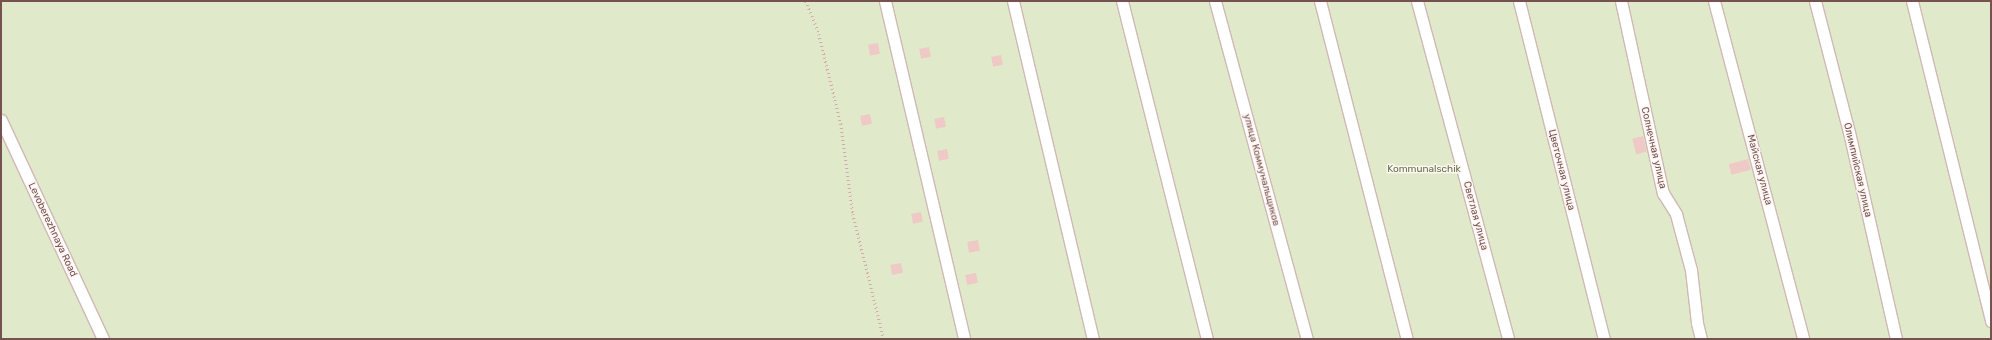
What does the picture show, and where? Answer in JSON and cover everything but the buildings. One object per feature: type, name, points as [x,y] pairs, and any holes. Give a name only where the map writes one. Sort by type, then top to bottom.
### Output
[{"type":"street","points":[[885,1],[964,339]]},
{"type":"street","points":[[1013,1],[1093,339]]},
{"type":"street","points":[[1122,1],[1207,339]]},
{"type":"street","name":"улица Коммунальщиков","points":[[1215,1],[1307,339]]},
{"type":"street","points":[[1320,1],[1407,339]]},
{"type":"street","name":"Светлая улица","points":[[1417,1],[1508,339]]},
{"type":"street","name":"Цветочная улица","points":[[1519,1],[1604,339]]},
{"type":"street","name":"Солнечная улица","points":[[1621,1],[1663,193],[1676,214],[1691,270],[1697,323],[1701,339]]},
{"type":"street","name":"Майская улица","points":[[1714,1],[1803,339]]},
{"type":"street","name":"Олимпийская улица","points":[[1815,1],[1849,132],[1896,339]]},
{"type":"street","points":[[1912,1],[1991,321]]},
{"type":"street","name":"Levoberezhnaya Road","points":[[1,120],[103,339]]},
{"type":"path","points":[[806,1],[819,34],[841,124],[853,214],[884,339]]},
{"type":"green space","name":"Kommunalschik","points":[[1,1],[1991,1],[1991,339],[1,339]]}]
